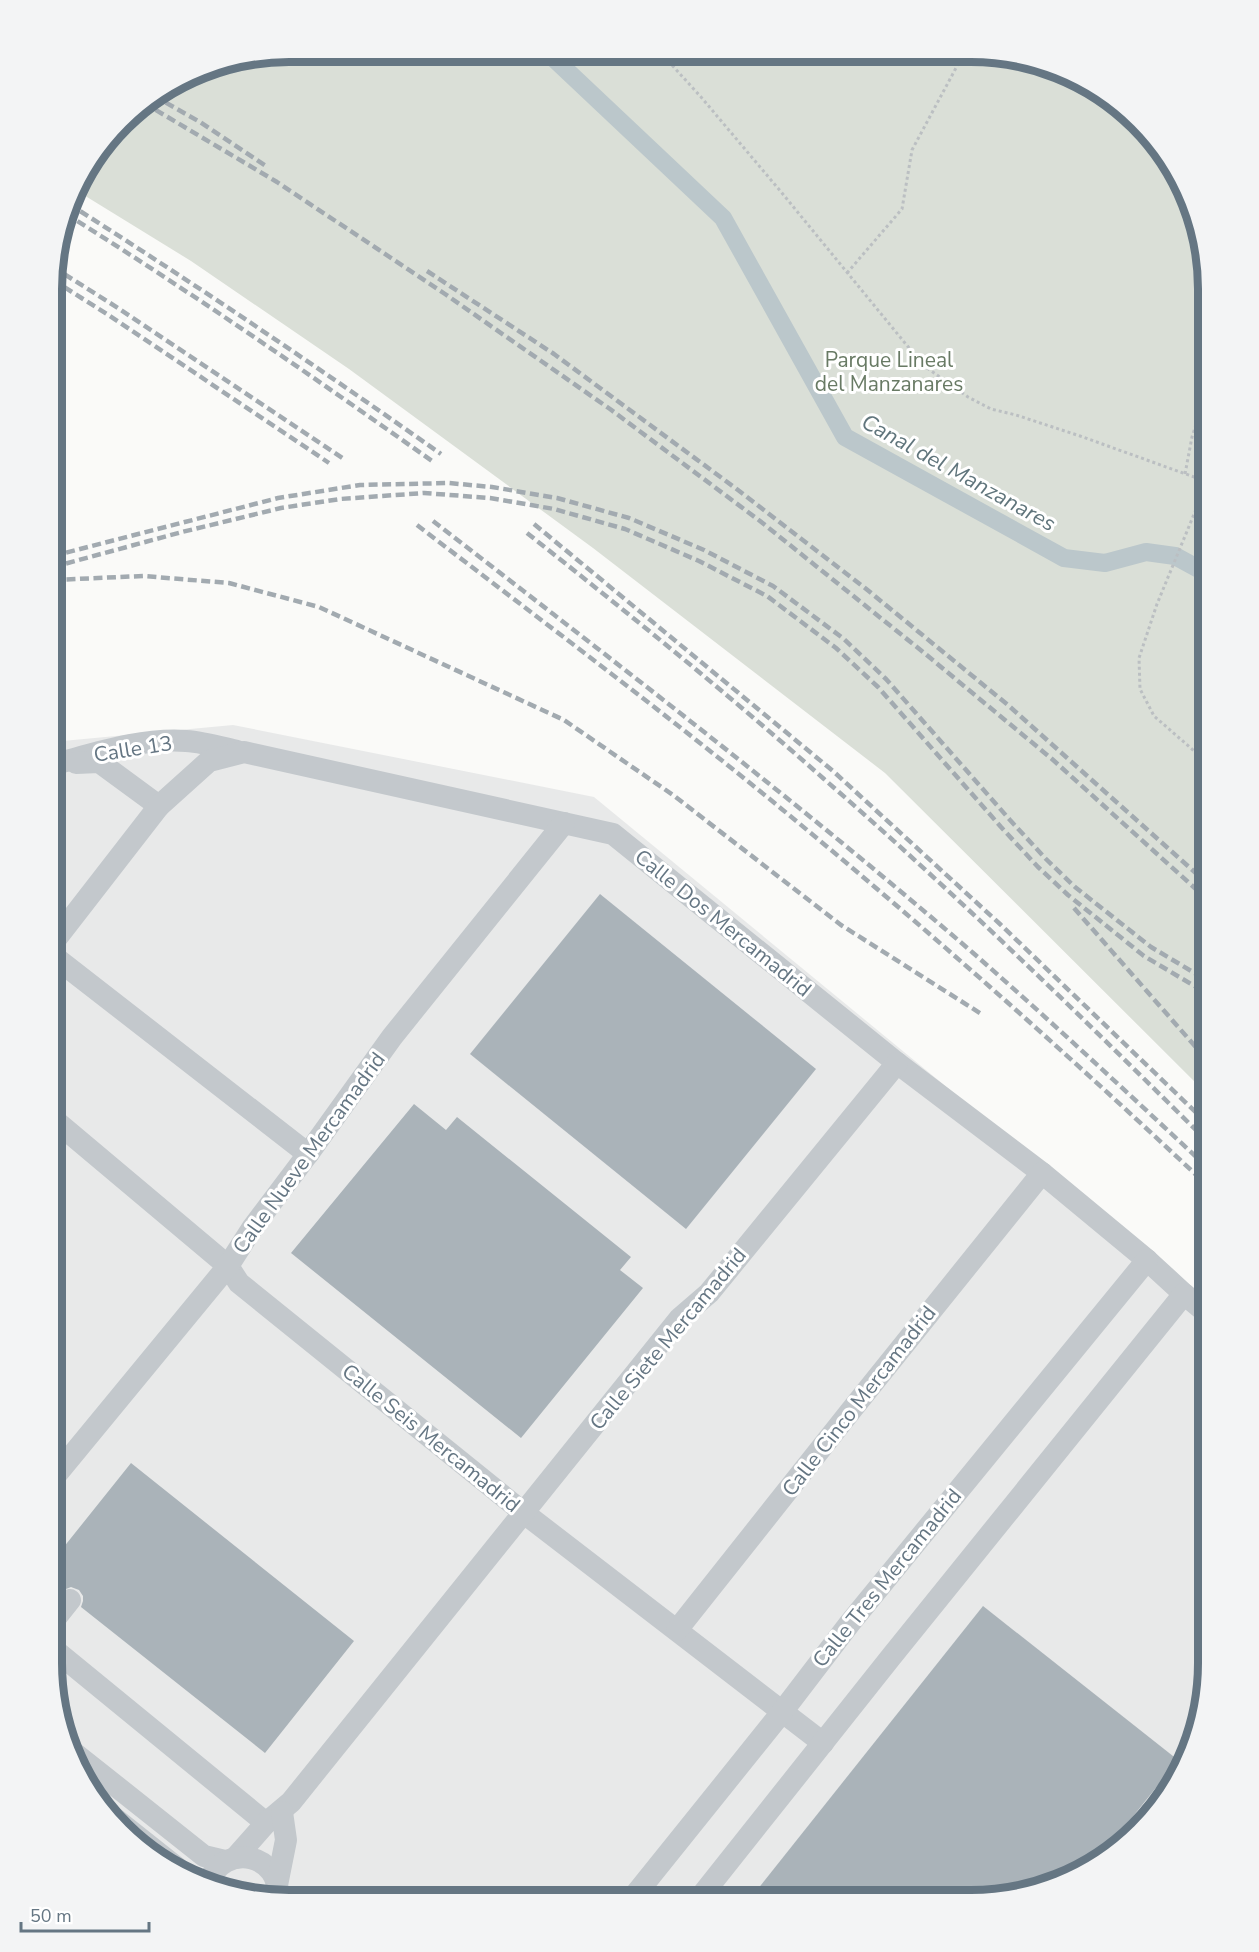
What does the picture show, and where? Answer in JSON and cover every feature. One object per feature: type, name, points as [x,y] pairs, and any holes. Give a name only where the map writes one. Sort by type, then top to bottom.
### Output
[{"type":"lane","name":"Calle 13","points":[[62,762],[108,749],[159,741],[188,741],[244,752]]},
{"type":"lane","name":"Calle Dos Mercamadrid","points":[[62,931],[159,806],[209,761],[244,752],[613,834],[897,1063],[1042,1173],[1198,1306]]},
{"type":"lane","name":"Calle 13","points":[[62,764],[99,762],[159,806]]},
{"type":"lane","name":"Calle Nueve Mercamadrid","points":[[62,1468],[228,1266],[253,1227],[392,1037],[564,823]]},
{"type":"lane","points":[[62,963],[308,1154]]},
{"type":"lane","name":"Calle Siete Mercamadrid","points":[[211,1876],[216,1867],[230,1859],[274,1817],[524,1514],[680,1318],[709,1293],[897,1063]]},
{"type":"lane","name":"Calle Seis Mercamadrid","points":[[62,1126],[228,1266],[239,1283],[524,1514],[823,1743]]},
{"type":"lane","name":"Calle Cinco Mercamadrid","points":[[677,1630],[1042,1173]]},
{"type":"lane","name":"Calle Tres Mercamadrid","points":[[639,1890],[782,1712],[857,1614],[1147,1260]]},
{"type":"lane","points":[[706,1890],[1184,1294]]},
{"type":"lane","points":[[62,1610],[70,1600]]},
{"type":"lane","points":[[62,1655],[274,1817],[286,1840],[280,1890]]},
{"type":"lane","points":[[83,1760],[204,1856],[253,1859],[261,1863],[269,1869],[277,1890]]},
{"type":"path","points":[[669,62],[701,97],[923,364],[968,397],[991,409],[1016,415],[1198,479]]},
{"type":"path","points":[[847,273],[902,209],[912,150],[959,62]]},
{"type":"path","points":[[1185,474],[1198,418]]},
{"type":"path","points":[[1198,502],[1184,542],[1157,604],[1139,658],[1140,689],[1154,716],[1198,754]]},
{"type":"shaded area","points":[[233,725],[594,797],[1198,1294],[1198,1663],[1196,1693],[1190,1722],[1174,1764],[1151,1802],[1131,1824],[1109,1844],[1071,1867],[1029,1883],[1000,1889],[274,1890],[230,1883],[188,1867],[150,1844],[128,1824],[108,1802],[85,1764],[69,1722],[62,1678],[62,741]]},
{"type":"green space","name":"Parque Lineal del Manzanares","points":[[985,62],[1029,69],[1057,79],[1109,108],[1151,150],[1167,175],[1190,230],[1196,259],[1198,289],[1198,1085],[885,773],[593,548],[349,369],[191,261],[82,194],[108,150],[150,108],[202,79],[230,69],[259,63]]},
{"type":"building","points":[[600,894],[816,1069],[686,1229],[470,1054]]},
{"type":"building","points":[[414,1104],[446,1130],[457,1117],[631,1257],[620,1270],[643,1288],[521,1438],[291,1253]]},
{"type":"building","points":[[131,1463],[354,1641],[265,1753],[81,1607],[83,1596],[79,1590],[71,1587],[62,1591],[62,1549]]},
{"type":"building","points":[[983,1606],[1176,1759],[1172,1767],[1109,1844],[1071,1867],[1029,1883],[985,1890],[757,1890]]},
{"type":"waterway","name":"Canal del Manzanares","points":[[558,62],[723,218],[845,437],[1064,558],[1105,563],[1146,552],[1175,556],[1198,569]]},
{"type":"railway","points":[[162,100],[200,122],[266,166]]},
{"type":"railway","points":[[151,107],[277,182],[445,294],[610,409],[760,521],[1052,759],[1198,891]]},
{"type":"railway","points":[[77,209],[256,327],[441,454]]},
{"type":"railway","points":[[73,219],[251,335],[432,461]]},
{"type":"railway","points":[[427,271],[554,354],[738,490],[865,588],[1008,705],[1198,875]]},
{"type":"railway","points":[[62,273],[344,459]]},
{"type":"railway","points":[[62,286],[329,463]]},
{"type":"railway","points":[[62,554],[278,498],[360,485],[449,483],[492,487],[557,498],[629,518],[704,550],[773,586],[844,639],[886,679],[1010,820],[1075,887],[1151,947],[1198,975]]},
{"type":"railway","points":[[62,565],[281,508],[340,499],[424,493],[490,498],[554,509],[625,529],[699,561],[767,596],[836,648],[878,687],[1038,867],[1068,895],[1144,956],[1198,988]]},
{"type":"railway","points":[[433,521],[706,733],[906,896],[1032,1005],[1198,1159]]},
{"type":"railway","points":[[534,524],[833,771],[1001,925],[1198,1114]]},
{"type":"railway","points":[[417,525],[697,741],[843,860],[1002,997],[1198,1177]]},
{"type":"railway","points":[[527,533],[714,685],[874,823],[1019,958],[1198,1132]]},
{"type":"railway","points":[[62,580],[143,576],[229,583],[319,607],[564,720],[673,795],[841,925],[983,1015]]},
{"type":"railway","points":[[1074,908],[1198,1050]]}]
